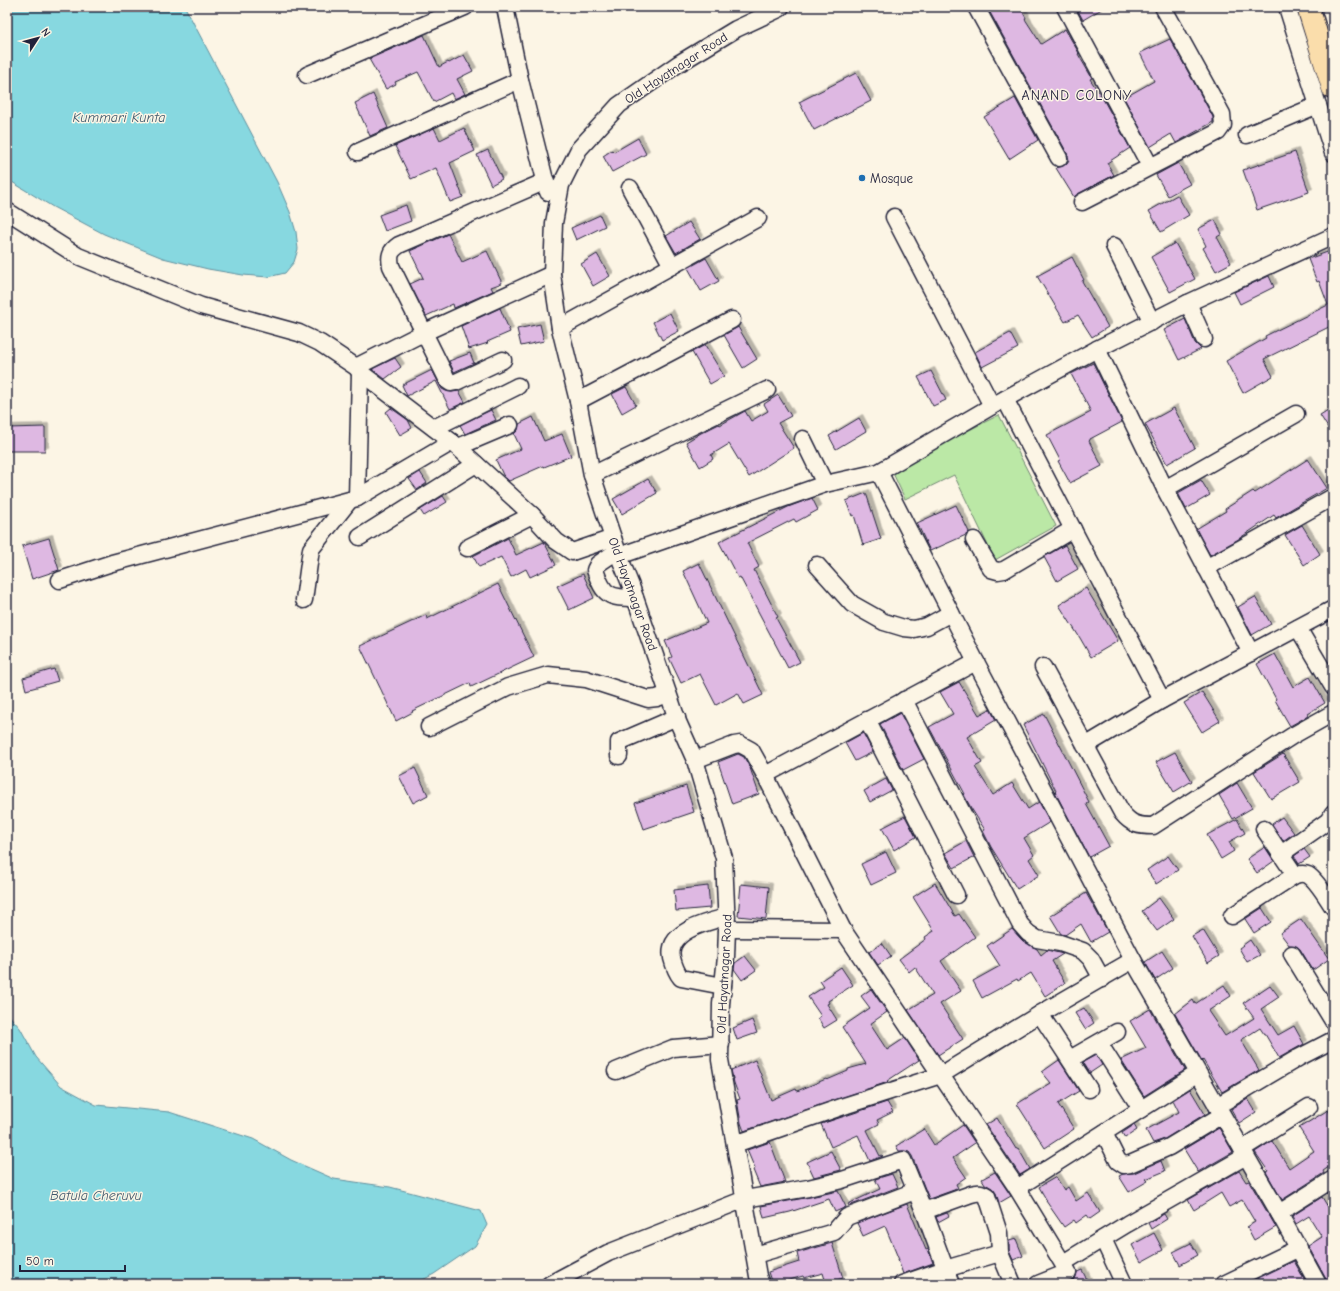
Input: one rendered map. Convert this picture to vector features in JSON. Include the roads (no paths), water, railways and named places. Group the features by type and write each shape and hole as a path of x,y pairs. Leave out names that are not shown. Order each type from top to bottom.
{"highway":[{"path":"1308,7 1333,88"}],"street":[{"path":"307,75 465,7"},
{"path":"505,7 520,80 546,181 554,223"},
{"path":"976,7 1059,158"},
{"path":"1064,7 1150,166"},
{"path":"1082,202 1218,132 1223,125 1222,114 1163,7"},
{"path":"1287,7 1333,153"},
{"name":"Old Hayatnagar Road","path":"760,1284 720,1060 721,1004 727,923 724,858 695,760 668,694 592,476 578,401 560,328 552,274 554,223 561,185 579,149 619,105 691,56 736,29 781,8"},
{"path":"358,152 520,80"},
{"path":"1247,135 1318,105"},
{"path":"503,360 452,383 448,381 445,378 391,266 390,258 393,249 399,245 546,181"},
{"path":"630,188 672,266"},
{"path":"7,211 78,256 201,306 299,333 320,343 358,369 455,444 532,515 556,541 572,552 616,548 825,484 879,472 998,402 1097,349 1188,303 1333,236"},
{"path":"894,217 998,402 1073,529 1162,700"},
{"path":"560,328 758,218"},
{"path":"1114,246 1152,322"},
{"path":"358,369 423,333 552,274"},
{"path":"1188,303 1204,339"},
{"path":"578,401 732,320"},
{"path":"1097,349 1165,489 1251,653"},
{"path":"304,600 311,549 349,501 358,369"},
{"path":"434,428 518,386"},
{"path":"592,476 767,390"},
{"path":"1165,489 1296,414"},
{"path":"60,580 112,563 349,501 455,444 510,426"},
{"path":"803,439 825,484"},
{"path":"360,537 476,464"},
{"path":"879,472 976,662 1133,960 1280,1213 1318,1284"},
{"path":"1206,568 1331,498"},
{"path":"467,548 532,515"},
{"path":"974,540 991,569 998,571 1004,570 1073,529"},
{"path":"616,548 598,564 595,570 599,581 603,589 610,596 618,598 635,598"},
{"path":"817,565 852,604 884,622 904,628 914,629 927,626 951,613"},
{"path":"1085,746 1162,700 1333,609"},
{"path":"1298,628 1333,687"},
{"path":"765,775 976,662"},
{"path":"1043,666 1122,813 1128,820 1139,826 1153,826 1292,736 1333,713"},
{"path":"429,727 508,687 548,675 586,679 648,699 657,698 668,694"},
{"path":"904,700 1020,924 1036,939 1083,951 1091,959 1102,979"},
{"path":"619,756 620,742 677,717"},
{"path":"867,720 956,895"},
{"path":"695,760 734,745 740,744 751,750 844,930 1017,1188 1068,1272 1038,1284"},
{"path":"1281,854 1328,821 1333,813"},
{"path":"1264,829 1295,875"},
{"path":"1232,916 1295,875 1303,874 1308,875 1313,880 1333,907"},
{"path":"723,986 681,978 676,972 670,951 673,943 682,934 692,928 708,922 844,930"},
{"path":"1292,954 1333,1021"},
{"path":"735,1144 847,1105 941,1075 1040,1014 1133,960"},
{"path":"1040,1014 1089,1089"},
{"path":"1070,1059 1099,1044 1117,1032"},
{"path":"1104,1133 1118,1161 1124,1165 1130,1164 1169,1147 1220,1110 1298,1058 1333,1040"},
{"path":"616,1071 674,1048 721,1044"},
{"path":"1099,1044 1141,1109"},
{"path":"1017,1188 1198,1073"},
{"path":"1063,1263 1244,1153 1309,1107"},
{"path":"550,1284 608,1253 745,1199 808,1188 842,1180 903,1160 951,1284"},
{"path":"1280,1213 1333,1179"},
{"path":"755,1255 834,1232 847,1217 915,1192"},
{"path":"924,1211 978,1192 987,1196 999,1234 1000,1253 1013,1284"},
{"path":"1103,1239 1124,1284"},
{"path":"1224,1284 1298,1248"},
{"path":"902,1284 945,1269 1000,1253"}],"water":[{"name":"Kummari Kunta","path":"7,7 185,7 277,182 290,212 296,232 298,249 294,262 285,273 268,277 243,275 208,269 163,258 104,234 53,207 7,179"},
{"name":"Batula Cheruvu","path":"7,1013 20,1028 36,1057 61,1086 96,1105 169,1112 253,1139 291,1160 334,1179 390,1187 481,1211 487,1225 475,1246 434,1274 415,1284 7,1284"}],"place":[{"name":"Mosque","path":"862,178"}],"district":[{"name":"ANAND COLONY","path":"1077,95"}]}
